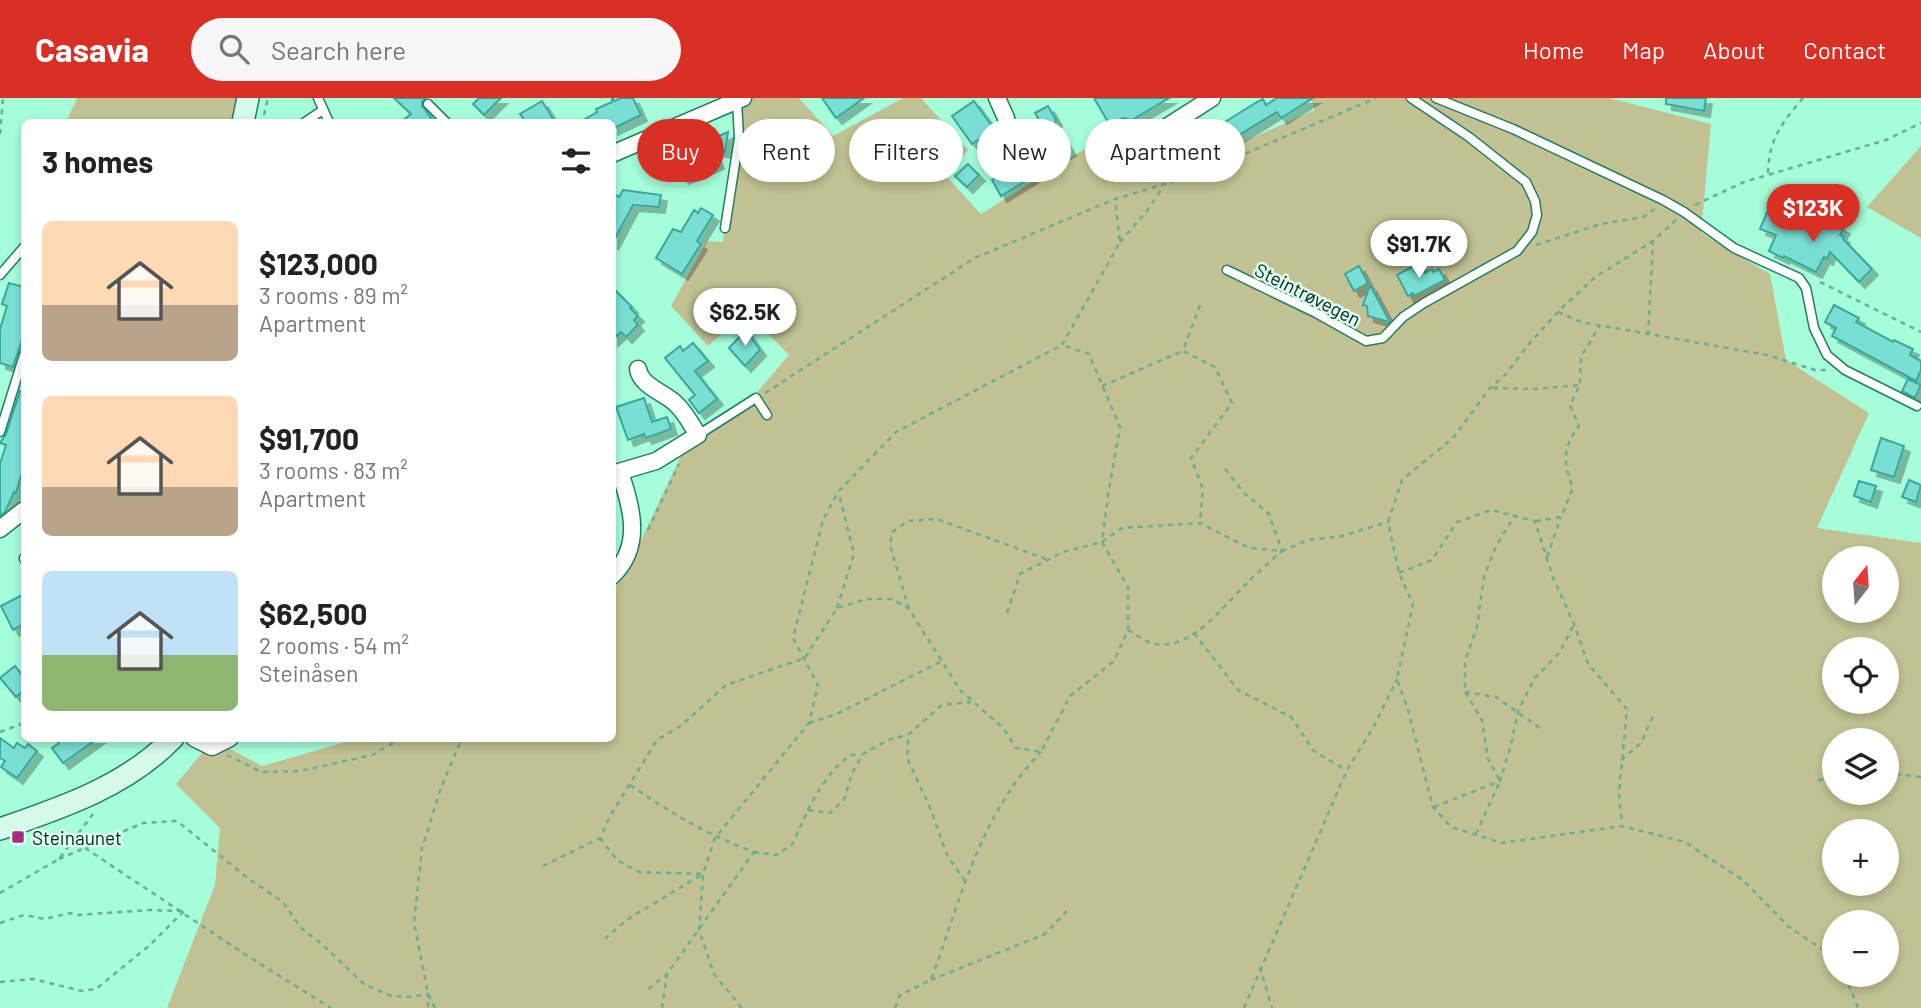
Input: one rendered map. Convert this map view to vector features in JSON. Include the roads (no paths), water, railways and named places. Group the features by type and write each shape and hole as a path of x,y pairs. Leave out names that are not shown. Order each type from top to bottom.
{"main road":[{"path":"244,119 248,98"},
{"path":"0,829 90,795 150,758 168,742"}],"street":[{"path":"997,98 1006,119"},
{"path":"1179,119 1212,98"},
{"path":"616,152 740,99"},
{"path":"616,572 624,565 634,528 630,500 616,473 656,461 693,439 676,404 644,382 638,369"},
{"path":"0,529 21,512"},
{"path":"202,742 212,747 222,742"}],"lane":[{"path":"318,98 328,119"},
{"name":"Steintrøvegen","path":"1227,270 1316,313 1366,341 1383,338 1403,317 1424,303 1517,251 1532,232 1537,215 1535,201 1526,182 1469,137 1411,98"},
{"path":"1436,98 1524,134 1663,200 1734,248 1799,278 1806,288 1814,328 1827,355 1845,370 1917,406"},
{"path":"725,228 739,138 740,99"},
{"path":"428,104 443,119"},
{"path":"310,119 323,110"},
{"path":"0,275 21,250"},
{"path":"0,432 21,365"},
{"path":"693,439 756,398 767,415"}],"place":[{"name":"Steinaunet","path":"18,837"}]}
